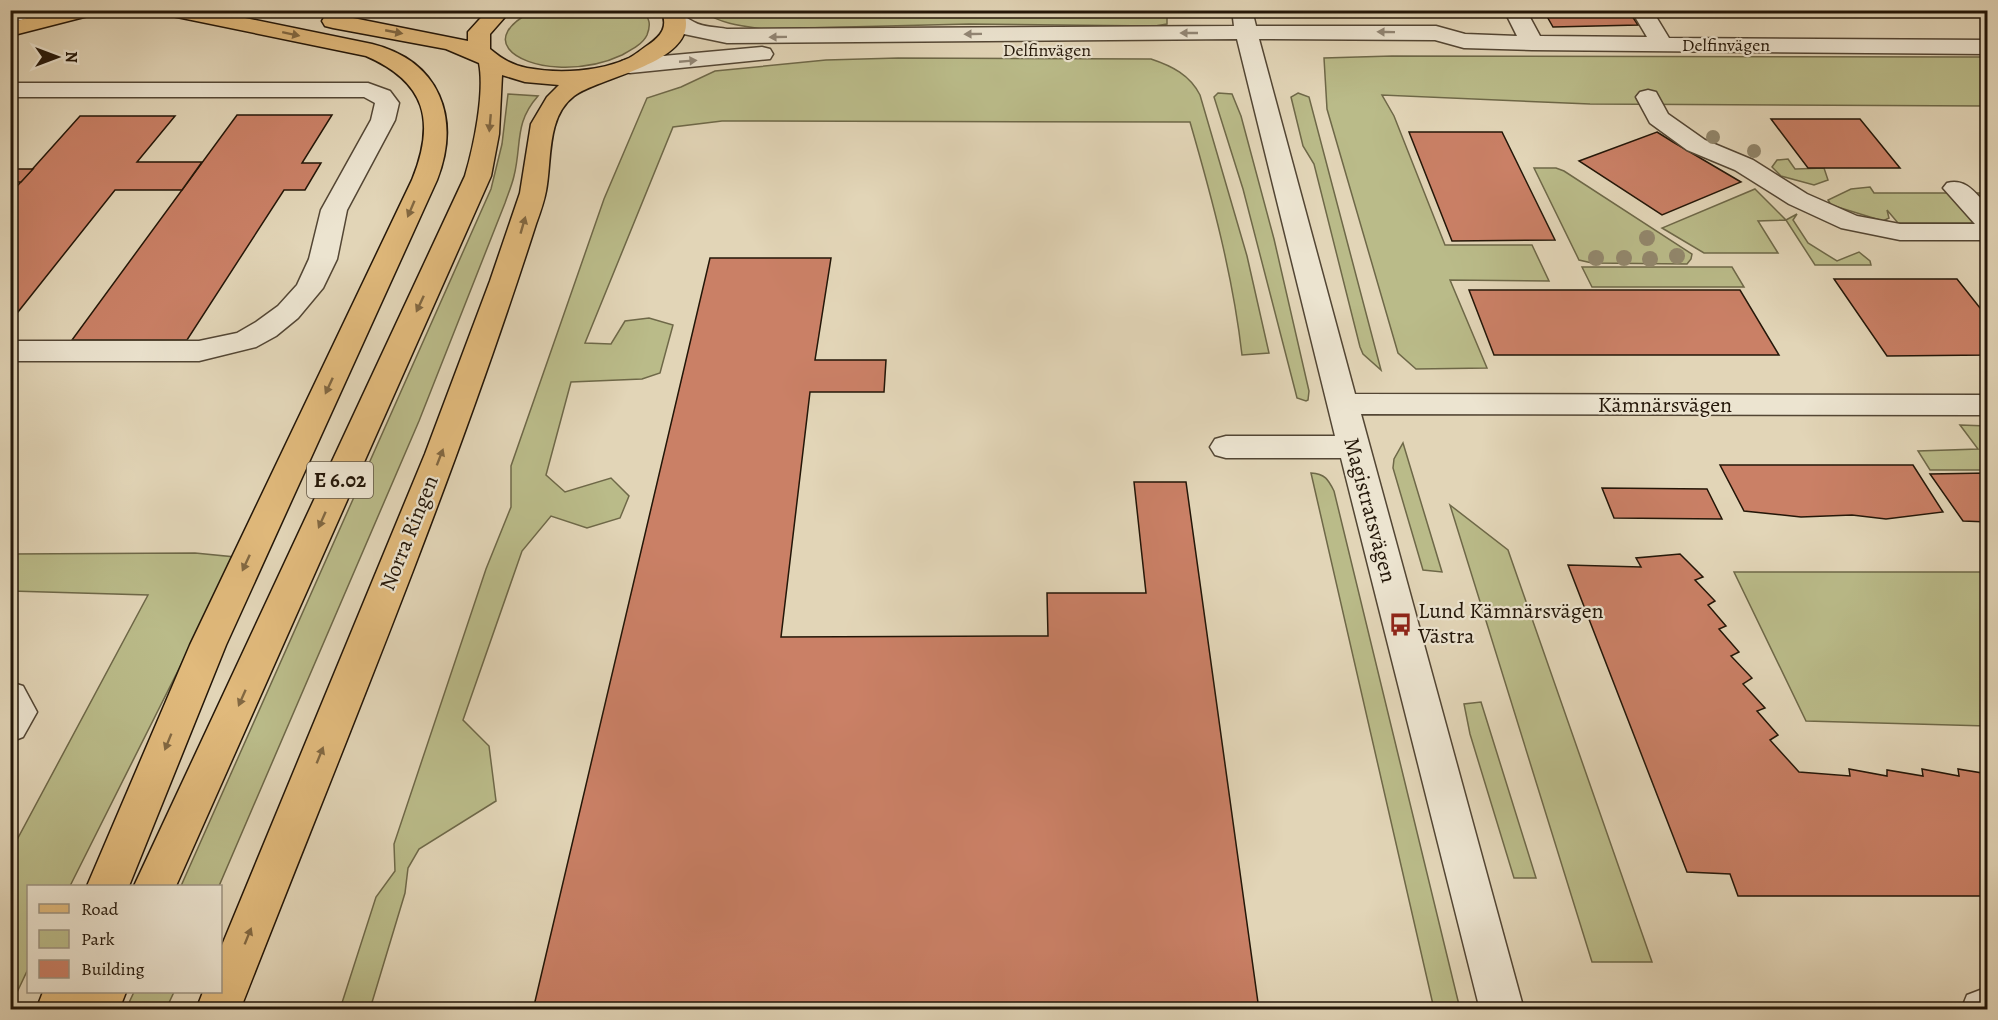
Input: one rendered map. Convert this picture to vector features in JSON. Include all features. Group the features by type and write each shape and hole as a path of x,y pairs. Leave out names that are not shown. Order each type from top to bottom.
{"main road":[{"path":"10,30 84,10"},
{"path":"108,885 208,645 405,223 433,155 436,120 434,102 425,87 410,70 392,58 372,51 172,10"},
{"name":"Norra Ringen","path":"275,10 463,47 517,75 549,80 616,71"},
{"path":"487,61 478,47 478,37 483,26 501,10"},
{"name":"Norra Ringen","path":"218,1010 441,454 504,281 533,193 543,124 555,102 567,90 616,71 659,50 670,40 674,32 674,14"},
{"name":"E 6.02","path":"155,885 478,176 487,149 490,128 487,61"},
{"path":"58,1010 65,993"},
{"path":"96,1010 104,993"}],"street":[{"path":"10,17 33,10"},
{"name":"Magistratsvägen","path":"1242,10 1342,404 1502,1010"},
{"path":"1515,10 1532,43"},
{"path":"1641,10 1663,45"},
{"name":"Delfinvägen","path":"674,14 687,27 727,36 1249,41 1441,48 1464,41 1988,47"},
{"name":"Delfinvägen","path":"616,71 809,50 1249,41"},
{"path":"10,90 368,90 382,96 387,103 382,120 334,210 323,259 309,288 288,312 266,329 246,340 199,351 10,351"},
{"path":"1648,97 1658,118 1696,145 1744,165 1798,199 1850,222 1900,232 1988,232"},
{"path":"1956,188 1988,222"},
{"name":"Kämnärsvägen","path":"1342,404 1988,405"},
{"path":"1226,447 1354,447"},
{"path":"10,697 18,712 10,726"},
{"path":"1983,1010 1988,1010"}],"green space":[{"path":"1163,10 1167,13 1167,24 1155,26 969,24 763,29 724,22 702,11"},
{"path":"533,11 642,11 647,16 649,28 640,44 607,61 575,67 542,65 517,56 509,49 505,40 508,31 517,21"},
{"path":"1392,56 1987,57 1987,106 1590,104 1382,95 1394,116 1445,245 1532,245 1549,281 1450,280 1487,368 1416,369 1398,353 1327,109 1324,58"},
{"path":"1151,59 1173,68 1186,77 1200,95 1247,256 1269,353 1242,355 1221,237 1190,122 722,121 673,127 585,343 611,344 625,321 649,318 673,325 660,373 642,379 571,382 546,475 565,492 611,478 629,496 620,518 587,528 551,516 522,551 463,720 489,746 496,801 419,849 408,868 405,893 370,1009 340,1009 376,897 395,871 394,844 486,569 511,507 511,466 604,199 647,98 681,87 715,71 826,60"},
{"path":"1218,93 1232,94 1241,116 1274,239 1309,391 1306,401 1297,398 1243,189 1214,97"},
{"path":"1298,93 1309,97 1381,370 1363,354 1360,347 1314,164 1303,146 1291,97"},
{"path":"508,94 538,96 525,115 514,176 505,203 419,421 219,885 181,885 491,189 502,144"},
{"path":"1788,159 1795,169 1824,168 1828,180 1814,185 1781,176 1772,167 1777,160"},
{"path":"1534,168 1556,168 1564,171 1692,254 1691,259 1687,264 1592,263 1579,260"},
{"path":"1870,187 1874,193 1987,193 1987,223 1898,223 1887,210 1889,218 1883,221 1831,205 1828,200 1851,189"},
{"path":"1755,189 1786,220 1758,221 1778,253 1704,253 1662,228"},
{"path":"1797,214 1793,220 1808,243 1837,261 1859,252 1870,261 1871,265 1815,265 1786,220"},
{"path":"1582,267 1732,267 1744,287 1592,287"},
{"path":"1960,425 1987,426 1987,470 1930,470 1918,451 1978,449"},
{"path":"1403,443 1442,572 1423,570 1393,468 1394,459"},
{"path":"1311,473 1326,478 1334,491 1460,1009 1434,1009"},
{"path":"1450,505 1508,550 1652,962 1592,962"},
{"path":"195,553 235,557 71,885 27,885 27,971 11,1005 11,851 148,595 11,591 10,554"},
{"path":"1734,572 1987,572 1987,726 1806,721"},
{"path":"1481,702 1536,878 1514,878 1470,734 1464,704"},
{"path":"134,993 174,993 166,1009 126,1009"}],"building":[{"path":"1528,10 1628,10 1638,25 1553,27 1545,13 1530,13"},
{"path":"237,115 332,115 302,163 321,163 305,190 284,190 187,340 72,340"},
{"path":"80,116 175,116 137,162 202,162 182,190 115,190 10,322 10,194"},
{"path":"1771,119 1860,119 1900,168 1808,168"},
{"path":"1409,132 1502,132 1555,240 1452,241"},
{"path":"1657,132 1741,182 1662,215 1579,161"},
{"path":"10,169 33,169 21,182 10,182"},
{"path":"710,258 831,258 815,360 886,360 884,392 810,392 781,637 1048,636 1047,593 1146,593 1134,482 1186,482 1259,1010 533,1010"},
{"path":"1834,279 1957,279 1988,318 1988,355 1887,356"},
{"path":"1469,290 1740,290 1779,355 1494,355"},
{"path":"1720,465 1913,465 1943,512 1886,519 1852,515 1801,517 1744,511"},
{"path":"1988,473 1988,522 1963,521 1930,474"},
{"path":"1602,488 1707,489 1722,519 1614,518"},
{"path":"1680,554 1703,577 1695,580 1715,601 1708,605 1726,626 1719,629 1739,652 1731,656 1752,678 1743,684 1765,708 1757,711 1778,735 1770,740 1799,772 1850,776 1849,769 1887,776 1887,770 1923,776 1922,769 1959,776 1958,769 1988,774 1988,896 1738,896 1730,874 1687,872 1568,565 1641,567 1636,558"}],"place":[{"name":"Lund Kämnärsvägen Västra","path":"1400,624"}]}
